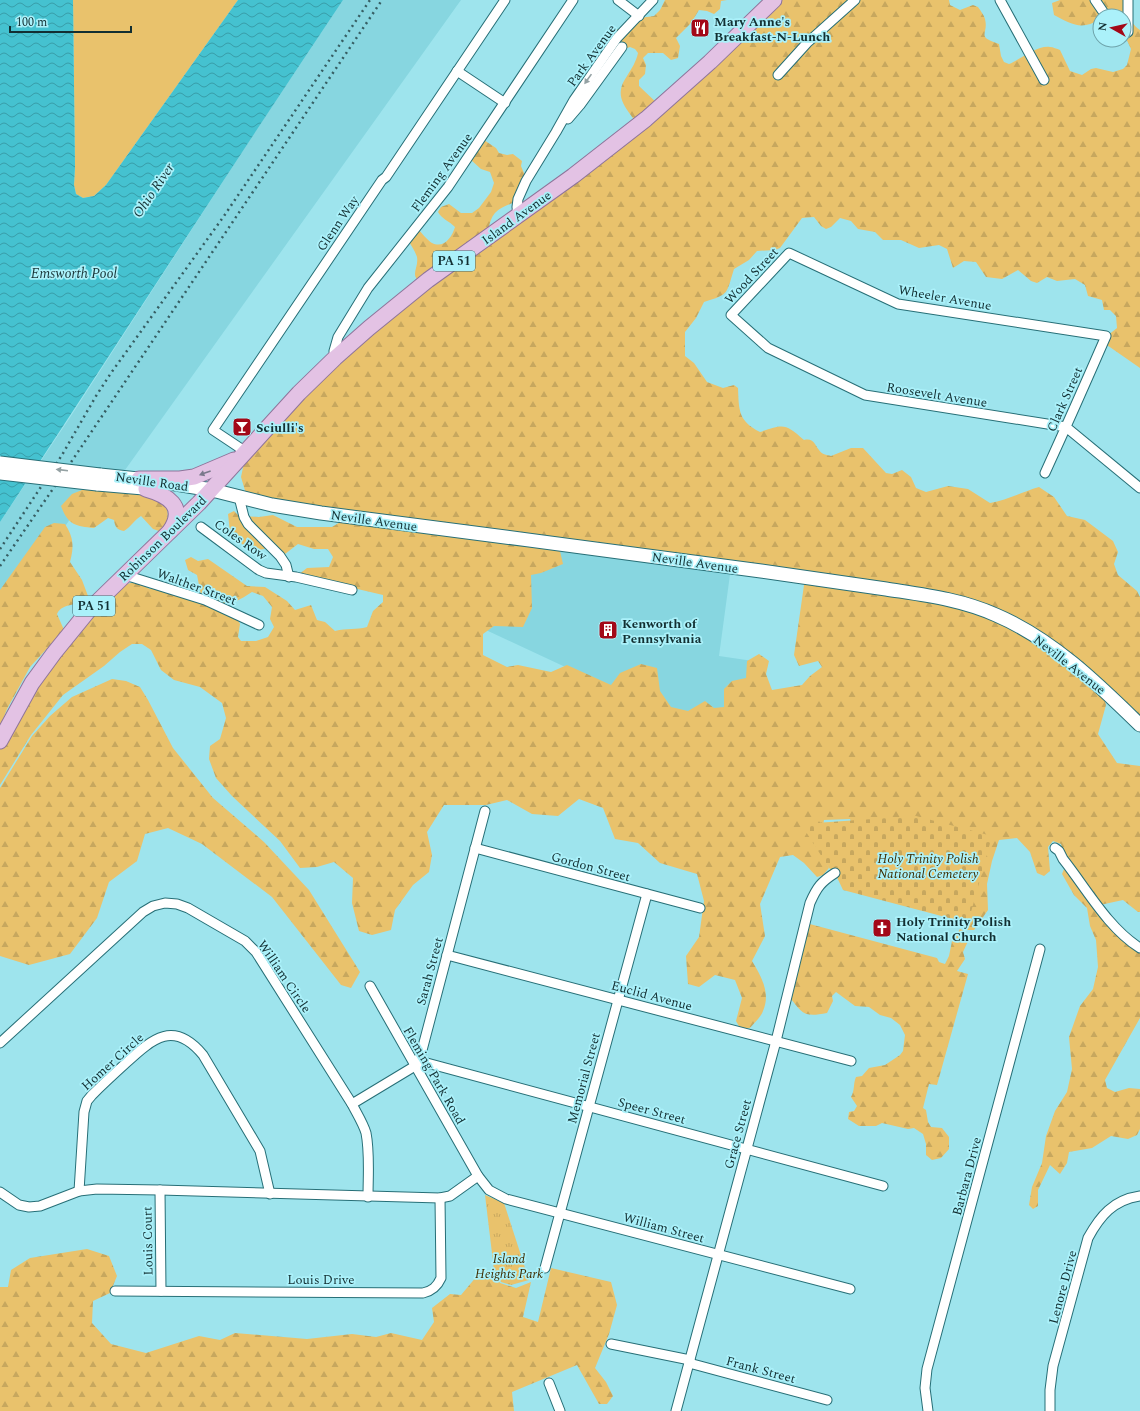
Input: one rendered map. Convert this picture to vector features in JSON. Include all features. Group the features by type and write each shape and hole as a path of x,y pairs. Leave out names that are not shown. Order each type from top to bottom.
{"main road":[{"name":"Island Avenue","path":"212,490 299,393 369,328 428,280 573,176 646,119 710,62 774,0"},
{"path":"142,484 194,477 243,455"},
{"path":"142,484 165,496 175,507 176,513 174,526 167,536"},
{"name":"Robinson Boulevard","path":"0,741 32,683 54,653 90,610 167,536 212,490"}],"street":[{"name":"Glenn Way","path":"243,455 213,430 377,186 386,177 505,0"},
{"name":"Fleming Avenue","path":"335,358 334,351 338,337 368,288 448,187 574,0"},
{"path":"618,0 639,16"},
{"name":"Park Avenue","path":"518,215 518,199 526,181 574,100 617,38 653,0"},
{"path":"778,75 807,44 855,0"},
{"path":"1000,0 1044,80"},
{"name":"Park Avenue","path":"556,132 580,105 622,46"},
{"path":"457,71 505,103"},
{"name":"Wood Street","path":"732,315 789,253"},
{"name":"Wheeler Avenue","path":"789,253 898,304 1106,336"},
{"name":"Roosevelt Avenue","path":"732,315 768,348 865,395 1066,427"},
{"name":"Clark Street","path":"1045,472 1106,336"},
{"path":"1066,427 1140,488"},
{"name":"Neville Road","path":"0,463 99,480"},
{"name":"Neville Road","path":"0,473 142,484 192,492 212,490"},
{"name":"Neville Avenue","path":"212,490 272,505 314,512 809,578 955,600 1014,623 1038,638 1062,655 1100,687 1140,725"},
{"name":"Coles Row","path":"239,497 244,517 248,524 280,556 286,565 289,577"},
{"name":"Coles Row","path":"201,527 259,570 266,573 296,577 352,590"},
{"name":"Walther Street","path":"125,575 204,600 259,624"},
{"name":"Sarah Street","path":"415,1066 421,1054 485,811"},
{"name":"Gordon Street","path":"475,848 700,908"},
{"path":"1055,848 1059,851 1063,859 1108,919 1133,944 1140,948"},
{"name":"Grace Street","path":"676,1411 776,1041 810,903 822,881 835,873"},
{"name":"Memorial Street","path":"545,1268 647,894"},
{"name":"William Circle","path":"0,1043 143,912 153,906 165,903 177,904 188,908 251,946 352,1104 362,1122 368,1143 368,1197"},
{"name":"Barbara Drive","path":"928,1411 925,1388 927,1369 1040,949"},
{"name":"Euclid Avenue","path":"447,955 851,1061"},
{"name":"Fleming Park Road","path":"370,986 478,1176"},
{"name":"Homer Circle","path":"79,1191 82,1122 87,1101 148,1043 160,1037 174,1036 181,1037 196,1046 247,1127 262,1155 270,1194"},
{"name":"Speer Street","path":"415,1066 427,1063 882,1186"},
{"path":"352,1104 415,1066"},
{"path":"0,1192 19,1205 29,1207 40,1206 79,1191 97,1189 440,1198 450,1196 478,1176"},
{"name":"William Street","path":"478,1176 489,1190 497,1195 850,1290"},
{"name":"Louis Court","path":"160,1190 161,1291"},
{"name":"Lenore Drive","path":"1050,1411 1050,1390 1054,1366 1088,1238 1096,1224 1110,1208 1130,1198 1140,1196"},
{"name":"Louis Drive","path":"115,1291 429,1291 434,1288 441,1278 440,1198"},
{"name":"Frank Street","path":"611,1344 689,1362 827,1400"},
{"path":"549,1383 560,1411"}],"shaded area":[{"path":"343,0 461,0 120,477 100,475 0,622 0,522"},
{"path":"356,517 731,567 719,656 753,661 741,749 349,566"}],"green space":[{"path":"73,0 238,0 106,185 94,196 83,198 76,194 74,185"},
{"path":"665,0 727,0 721,1 720,9 714,14 699,10 691,23 676,38 680,46 678,58 671,60 663,53 648,53 643,58 646,65 645,74 639,80 639,86 659,105 637,124 622,101 621,89 634,65 638,53 635,49 630,47 622,50 616,46 613,42 613,36 615,30 628,26 640,18 654,16 660,10"},
{"path":"778,0 949,0 950,5 960,10 973,5 978,7 984,17 986,24 984,34 985,37 999,44 1001,56 1004,62 1009,64 1035,50 1051,47 1060,50 1070,71 1082,75 1091,69 1096,68 1113,72 1123,69 1127,65 1131,48 1132,48 1132,22 1140,30 1140,368 1104,343 1107,336 1117,328 1116,316 1110,310 1104,310 1102,300 1088,296 1085,285 1075,279 1057,281 1047,277 1037,283 1031,281 1018,270 1002,279 986,277 976,262 964,261 953,268 947,249 939,245 919,248 901,240 883,240 875,232 858,229 851,221 840,218 831,227 826,229 821,226 814,217 802,218 780,248 775,250 757,251 749,260 734,269 726,292 719,297 704,302 696,318 685,332 685,356 694,363 707,382 723,388 734,385 738,388 741,414 747,424 760,432 774,427 788,428 804,440 812,441 821,452 831,456 851,448 863,448 886,473 892,474 902,470 911,477 916,488 926,492 948,486 968,489 990,503 1039,487 1054,497 1067,516 1085,520 1113,541 1118,552 1114,564 1118,575 1137,591 1140,597 1140,723 1063,654 956,598 271,502 246,494 241,477 245,458 375,327 569,184"},
{"path":"1060,0 1125,0 1125,8 1092,8 1092,24 1088,25 1077,25 1054,15 1052,3"},
{"path":"481,138 496,148 499,153 507,155 513,154 522,161 521,166 526,178 515,202 502,208 492,217 487,235 421,283 417,280 415,274 417,257 408,240 418,229 432,243 444,243 450,238 455,227 438,212 441,207 449,204 461,213 472,213 479,208 491,192 494,183 490,172 481,169 471,160"},
{"path":"99,489 142,495 158,500 163,503 167,510 167,523 159,531 153,529 141,516 124,531 117,528 114,520 108,518 94,528 77,525 66,517 61,506 72,494 82,490"},
{"path":"234,511 239,516 259,517 273,515 297,527 332,527 347,518 559,547 563,564 541,573 531,575 532,608 523,627 494,626 483,634 483,655 507,667 518,665 551,672 567,665 611,685 620,673 641,664 657,668 660,691 671,707 688,711 705,701 714,708 724,707 724,689 732,681 746,678 747,661 759,654 769,661 766,674 772,690 802,685 810,676 822,667 818,661 799,666 794,655 805,578 955,602 1013,625 1102,691 1106,705 1098,734 1117,763 1140,766 1140,912 1123,900 1100,905 1065,858 1061,844 1053,841 1048,847 1050,871 1044,876 1037,873 1030,852 1017,838 999,840 992,861 987,884 988,910 974,930 967,930 963,916 855,831 850,819 824,820 822,831 815,841 829,868 823,875 817,877 804,863 793,855 780,857 760,904 765,936 752,961 764,985 766,998 761,1015 750,1028 740,1028 736,1021 742,998 735,980 715,975 699,987 688,984 686,956 699,937 704,901 697,874 660,863 638,843 615,839 603,808 579,799 558,816 532,814 507,800 486,805 444,805 427,832 432,855 429,872 413,885 395,910 391,930 372,935 359,931 352,903 353,878 334,862 317,867 300,868 280,841 232,796 216,778 209,759 210,746 220,739 226,718 222,703 200,687 174,680 161,670 151,650 142,644 132,644 63,695 31,735 0,785 0,743 12,719 116,586 136,582 150,589 161,588 235,614 240,624 238,637 241,641 256,641 268,637 274,627 270,619 272,607 263,596 252,592 232,603 222,603 201,595 197,575 188,570 185,560 191,557 198,561 208,559 247,586 265,587 287,601 295,610 311,605 317,620 325,622 335,631 367,627 373,611 383,602 383,595 298,575 307,568 329,567 333,557 328,549 314,549 298,544 285,554 268,548 250,552 230,532 228,514"},
{"path":"54,523 65,524 68,529 72,538 70,562 82,580 88,596 81,602 63,607 57,614 64,630 30,667 7,709 0,727 0,590 45,527"},
{"path":"112,679 126,681 140,687 173,748 213,798 264,842 309,890 360,972 351,988 341,985 272,897 202,844 168,828 145,834 137,861 109,882 97,918 70,954 29,965 0,956 0,788 32,736 50,716 72,697"},
{"name":"Holy Trinity Polish National Cemetery","path":"916,816 992,836 968,923 843,890 834,871 829,868 801,824"},
{"path":"1066,864 1127,943 1140,953 1140,1018 1105,1080 1107,1088 1115,1092 1129,1088 1140,1089 1140,1129 1137,1135 1128,1139 1111,1136 1092,1148 1069,1152 1067,1163 1060,1174 1050,1165 1038,1190 1038,1206 1033,1209 1029,1205 1032,1187 1042,1163 1046,1136 1055,1111 1067,1092 1072,1069 1069,1037 1080,1006 1093,989 1098,967 1096,940 1090,926 1087,908 1074,895 1062,874"},
{"path":"806,923 937,958 939,962 945,964 949,956 952,941 960,929 965,931 969,939 963,952 965,959 957,971 968,974 937,1085 929,1084 923,1108 926,1110 928,1122 931,1127 942,1128 949,1137 949,1149 941,1158 932,1160 926,1155 926,1144 923,1134 914,1128 908,1129 882,1123 876,1126 859,1126 848,1119 849,1112 854,1111 857,1106 851,1097 856,1077 862,1076 869,1068 885,1065 900,1055 903,1051 905,1035 900,1025 891,1018 880,1015 869,1007 855,1006 836,992 832,996 833,1001 827,1013 813,1015 804,1013 800,1010 788,995"},
{"name":"Island Heights Park","path":"485,1195 504,1203 529,1280 511,1285 501,1282 494,1270"},
{"path":"87,1249 109,1256 117,1276 110,1293 93,1301 92,1323 111,1344 146,1353 199,1336 220,1340 235,1333 307,1339 352,1334 376,1337 391,1333 422,1340 434,1322 432,1308 450,1294 461,1295 482,1270 495,1274 500,1283 516,1288 531,1282 523,1317 538,1322 551,1268 611,1282 617,1305 609,1334 595,1368 606,1382 613,1396 607,1404 599,1404 577,1365 512,1392 514,1411 0,1411 0,1287 8,1287 11,1270 30,1258"}],"water":[{"name":"Emsworth Pool","path":"0,0 73,0 74,185 76,194 83,198 94,196 106,185 238,0 343,0 0,522"}],"railway":[{"path":"0,549 62,455 111,373 224,216 370,0"},
{"path":"0,566 382,0"}],"place":[{"name":"Mary Anne's Breakfast-N-Lunch","path":"700,28"},
{"name":"Sciulli's","path":"242,427"},
{"name":"Kenworth of Pennsylvania","path":"608,630"},
{"name":"Holy Trinity Polish National Church","path":"882,928"}],"water label":[{"name":"Ohio River","path":"153,190"}]}
